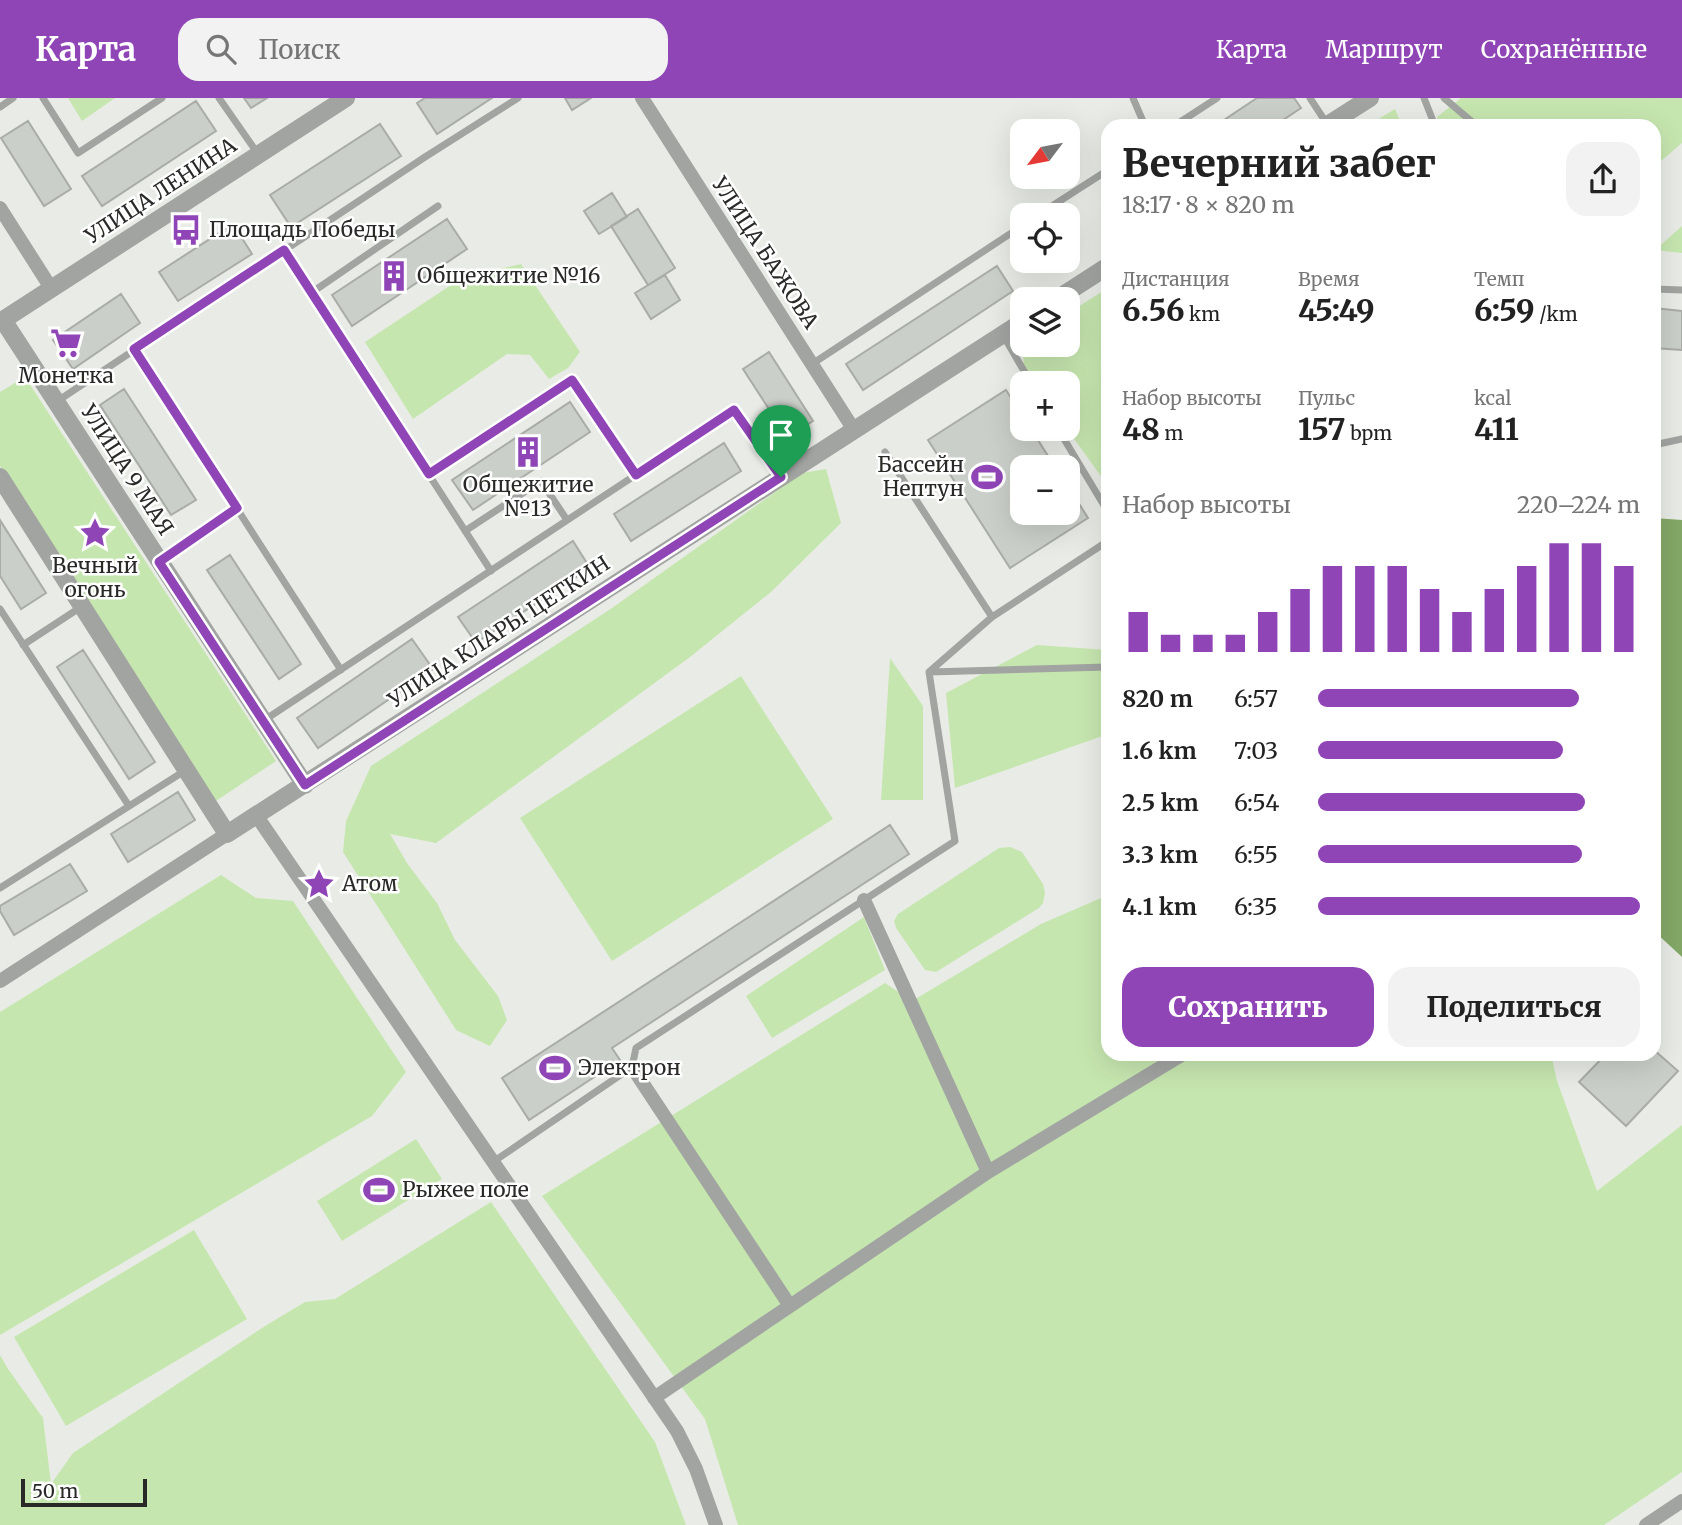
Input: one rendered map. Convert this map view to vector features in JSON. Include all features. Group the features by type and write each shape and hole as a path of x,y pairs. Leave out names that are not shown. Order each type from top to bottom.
{"street":[{"name":"УЛИЦА ЛЕНИНА","path":"1,321 346,98"},
{"name":"УЛИЦА БАЖОВА","path":"642,98 854,430"},
{"path":"1336,119 1370,98"},
{"path":"0,208 51,288"},
{"path":"1076,287 1101,271"},
{"name":"УЛИЦА 9 МАЯ","path":"1,321 305,785"},
{"name":"УЛИЦА КЛАРЫ ЦЕТКИН","path":"0,981 1010,329"},
{"path":"0,477 227,834"},
{"path":"256,815 677,1431 696,1469 716,1525"},
{"path":"864,900 988,1172"},
{"path":"654,1398 988,1172 1171,1061"},
{"path":"632,1067 790,1306"},
{"path":"1646,1525 1682,1501"}],"lane":[{"path":"0,107 13,98"},
{"path":"43,98 78,153 162,98"},
{"path":"219,98 258,155"},
{"path":"56,402 518,98"},
{"path":"1133,98 1142,119"},
{"path":"1185,119 1217,98"},
{"path":"1310,98 1322,119"},
{"path":"1424,98 1432,119"},
{"path":"1444,98 1469,119"},
{"path":"1057,203 1101,174"},
{"path":"311,293 438,206"},
{"path":"811,364 1010,234"},
{"path":"284,250 491,570"},
{"path":"1661,288 1682,290"},
{"path":"1002,334 1024,371"},
{"path":"134,349 341,670"},
{"path":"429,474 572,380 636,475"},
{"path":"262,722 734,410 781,477"},
{"path":"1661,444 1682,439"},
{"path":"1065,441 1101,500"},
{"path":"885,452 992,617"},
{"path":"465,531 541,481 567,520"},
{"path":"159,562 237,508"},
{"path":"929,672 992,617 1101,546"},
{"path":"23,645 82,606"},
{"path":"0,609 129,806"},
{"path":"929,672 1101,667"},
{"path":"493,1162 632,1067 636,1048 955,841 929,672"},
{"path":"0,888 186,770"}],"shaded area":[{"path":"68,98 115,98 82,121"},
{"path":"1461,98 1682,98 1682,143 1661,161 1661,119 1437,117"},
{"path":"1395,109 1399,119 1379,119"},
{"path":"1682,226 1682,253 1661,251 1661,245"},
{"path":"521,264 580,352 568,368 549,379 530,355 507,354 413,419 365,342 463,277"},
{"path":"1101,292 1101,476 1076,441 1080,441 1080,371 1026,371 1023,357 1080,357 1080,306"},
{"path":"25,377 276,761 216,801 0,466 0,392"},
{"path":"826,469 841,523 771,592 690,657 436,843 390,834 407,863 437,903 455,940 498,996 507,1020 490,1046 456,1030 343,852 346,821 371,766 612,608 802,473"},
{"path":"1661,518 1682,520 1682,957 1661,938"},
{"path":"1037,645 1101,650 1101,736 955,788 946,693"},
{"path":"890,658 923,706 923,800 881,800"},
{"path":"741,676 833,819 612,961 520,818"},
{"path":"1010,847 1022,852 1043,884 1043,903 936,972 925,970 896,928 894,921 898,914 999,848"},
{"path":"221,875 256,898 293,901 406,1072 372,1116 0,1335 0,1012"},
{"path":"1101,898 1101,1061 1553,1061 1557,1081 1597,1191 1682,1125 1682,1472 1604,1525 738,1525 705,1419 542,1196 885,983 912,1001 1041,924"},
{"path":"864,917 885,970 772,1038 746,996"},
{"name":"Рыжее поле","path":"416,1139 442,1179 342,1241 317,1201"},
{"path":"491,1202 655,1442 686,1525 0,1525 0,1355 43,1418 51,1484 73,1453 265,1326 305,1302 335,1299"},
{"path":"194,1230 247,1319 66,1426 14,1337"}],"building":[{"path":"244,98 267,98 251,108"},
{"path":"425,98 492,98 437,134 417,103"},
{"path":"565,98 591,98 572,110"},
{"path":"1257,98 1294,98 1301,108 1284,119 1226,119"},
{"path":"196,101 216,131 102,206 82,176"},
{"path":"28,121 71,189 44,206 1,138"},
{"path":"380,124 401,156 291,227 270,195"},
{"path":"612,193 627,217 599,234 584,211"},
{"path":"638,209 675,268 648,285 611,226"},
{"name":"Общежитие №16","path":"447,219 467,249 352,326 332,295"},
{"path":"233,224 252,254 178,301 159,272"},
{"path":"997,266 1010,287 1010,293 863,390 846,364"},
{"path":"665,275 680,300 651,319 635,293"},
{"path":"121,294 140,323 73,369 53,340"},
{"path":"1661,309 1682,311 1682,350 1661,348"},
{"path":"769,352 813,421 787,437 743,369"},
{"path":"124,389 196,500 171,515 100,405"},
{"name":"Бассейн Нептун","path":"1006,390 1010,396 1010,441 1039,441 1047,455 1010,455 1010,525 1077,525 1010,568 928,440"},
{"name":"Общежитие №13","path":"570,402 590,432 473,510 452,480"},
{"path":"724,443 741,471 631,541 614,514"},
{"name":"Бассейн Нептун","path":"1080,505 1088,518 1080,523"},
{"path":"0,520 46,593 21,609 0,576"},
{"path":"573,541 590,568 476,643 458,617"},
{"path":"230,555 301,664 279,679 207,570"},
{"path":"412,639 433,669 318,748 297,718"},
{"path":"83,650 155,762 129,779 57,667"},
{"path":"178,792 195,820 128,862 111,834"},
{"path":"890,825 909,854 612,1048 620,1060 529,1120 502,1078"},
{"path":"70,864 87,891 14,935 0,911 0,906"},
{"path":"1661,1056 1678,1071 1626,1126 1579,1082 1599,1061 1661,1061"}],"place":[{"name":"Площадь Победы","path":"186,230"},
{"name":"Общежитие №16","path":"394,276"},
{"name":"Монетка","path":"66,343"},
{"name":"Общежитие №13","path":"528,452"},
{"name":"Бассейн Нептун","path":"987,477"},
{"name":"Вечный огонь","path":"95,533"},
{"name":"Атом","path":"319,884"},
{"name":"Электрон","path":"555,1068"},
{"name":"Рыжее поле","path":"379,1190"}],"route":[{"path":"284,250 429,474 572,380 636,475 734,410 781,477 305,785 159,562 237,508 134,349 284,250"}]}
